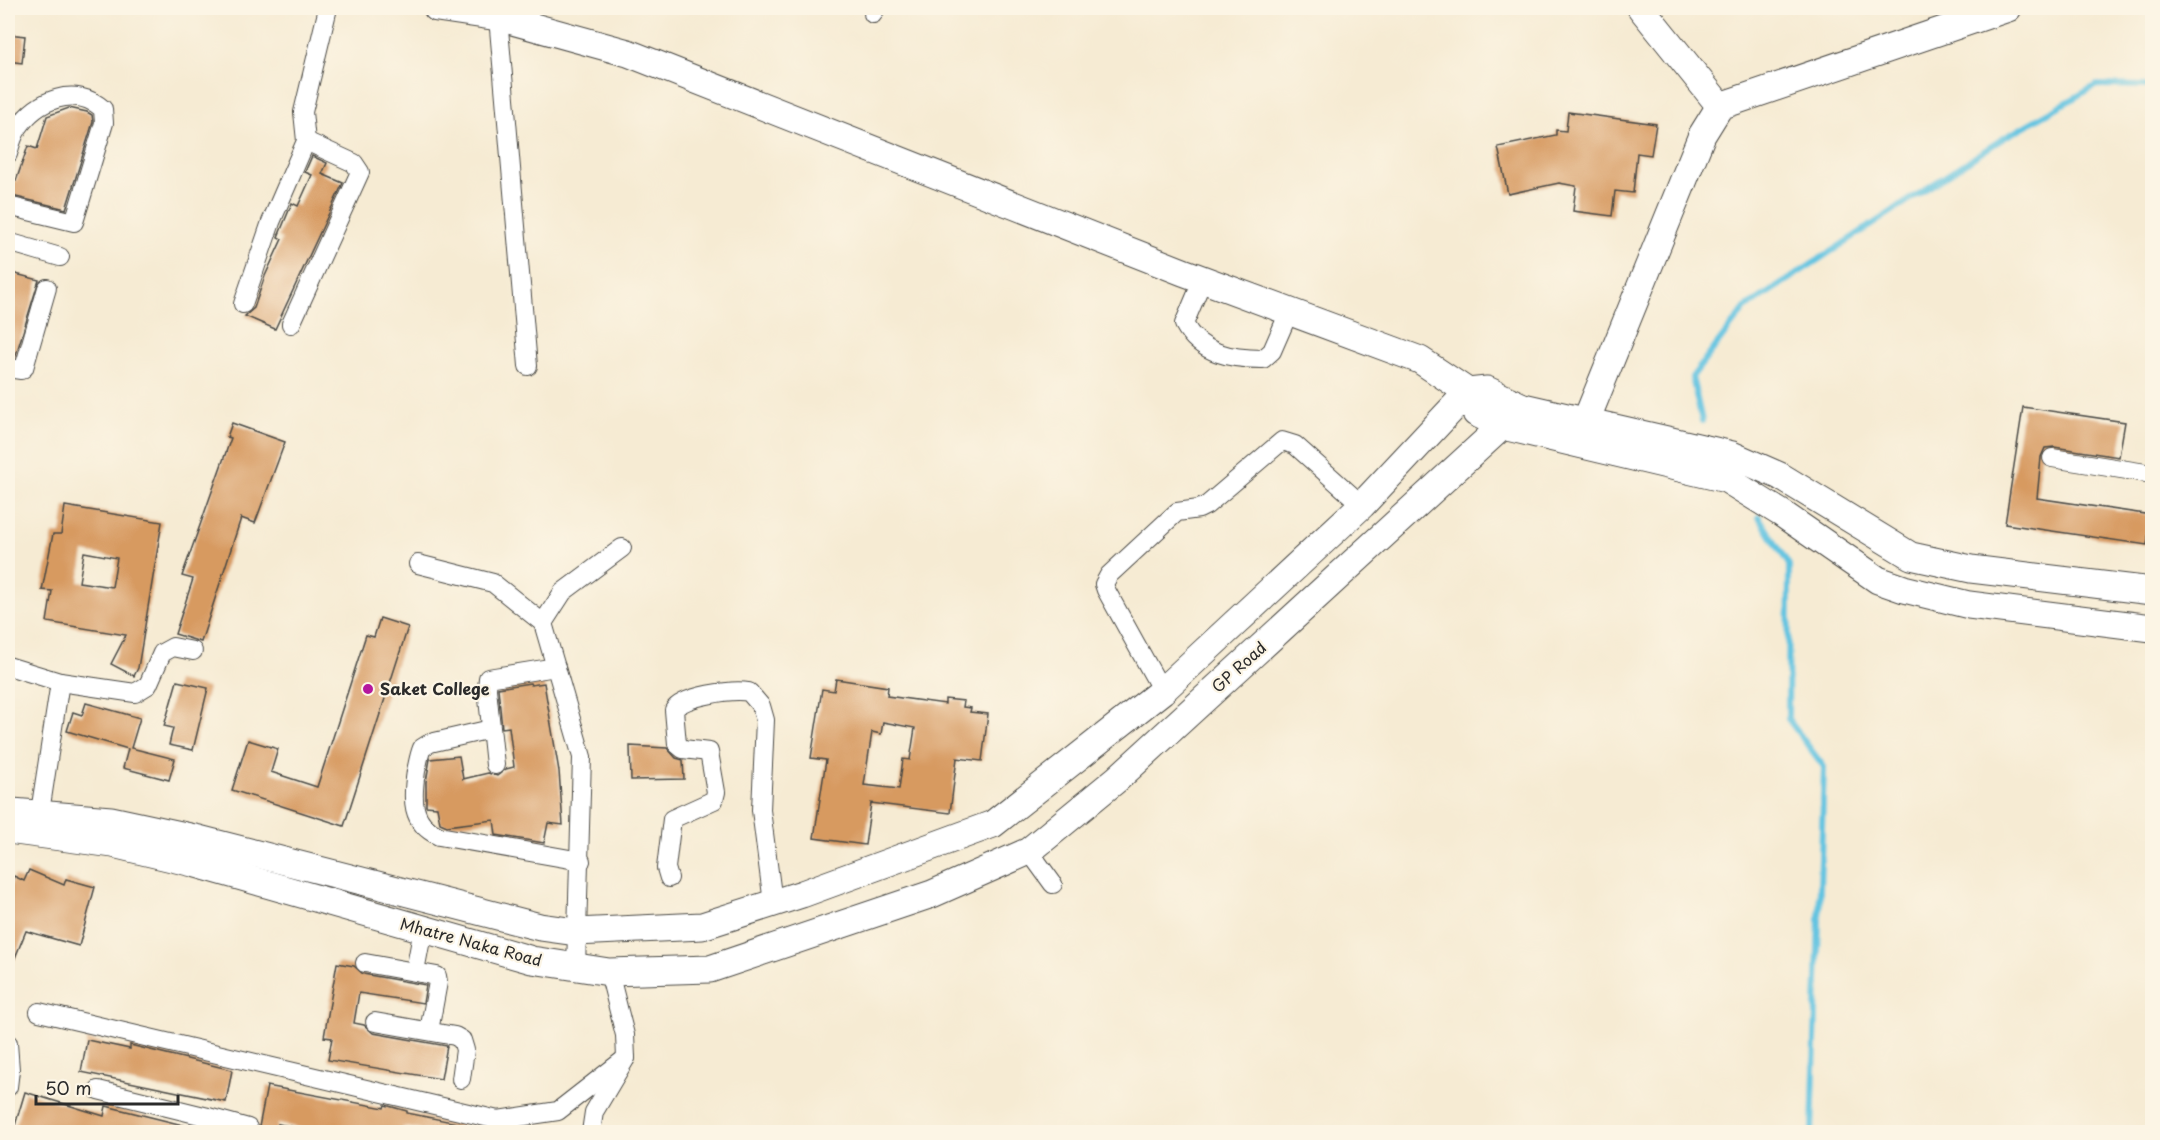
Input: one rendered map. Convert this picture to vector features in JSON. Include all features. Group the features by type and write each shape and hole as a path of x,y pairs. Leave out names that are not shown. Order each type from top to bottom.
{"street":[{"path":"243,304 271,222 306,141 303,112 328,8"},
{"path":"437,8 482,12 628,53 1203,279 1420,360 1468,392 1476,413 1503,426 1581,434 1732,455 1780,476 1911,556 1971,569 2152,591"},
{"path":"1641,8 1720,106"},
{"path":"1581,434 1702,135 1720,106 2008,8"},
{"path":"482,12 528,366"},
{"path":"8,154 16,129 33,111 49,100 64,96 76,97 96,103 103,109 105,123 74,222 8,206"},
{"path":"291,324 360,172 354,163 306,141"},
{"path":"8,242 60,257"},
{"path":"1203,279 1184,324 1195,341 1203,347 1240,359 1263,359 1272,351 1289,312"},
{"path":"8,368 21,370 24,368 47,288"},
{"path":"932,894 913,855 993,824 1162,690 1362,505 1468,392 1487,390 1581,434 1726,479 1878,580 1904,589 1969,605 2152,628"},
{"name":"GP Road","path":"932,894 1029,851 1117,779 1523,407"},
{"path":"1162,690 1106,590 1104,584 1109,574 1177,512 1207,505 1282,441 1295,445 1362,505"},
{"path":"2052,458 2152,474"},
{"path":"543,623 564,592 622,548"},
{"path":"1904,589 1911,556"},
{"path":"418,564 493,583 543,623 582,758 581,861 576,968"},
{"path":"8,666 60,682 135,693 148,685 162,653 173,647 193,651"},
{"path":"495,765 486,689 488,678 556,667"},
{"path":"38,823 60,682"},
{"path":"669,878 666,868 672,819 714,800 716,792 709,752 683,749 677,744 674,710 684,700 735,691 749,692 761,706 765,720 761,810 773,903"},
{"path":"491,729 430,743 422,748 412,795 419,821 428,832 439,836 581,861"},
{"name":"Mhatre Naka Road","path":"8,811 38,823 113,844 196,851 540,927 576,932 702,926 913,855"},
{"name":"Mhatre Naka Road","path":"8,830 38,823"},
{"name":"Mhatre Naka Road","path":"196,851 423,929 532,960 609,972 710,969 932,894"},
{"path":"1029,851 1053,884"},
{"path":"802,894 815,935"},
{"path":"415,971 423,929"},
{"path":"365,963 432,974 438,979 429,1031"},
{"path":"591,1132 594,1112 626,1058 625,1035 609,972"},
{"path":"39,1012 498,1120 558,1111 626,1058"},
{"path":"375,1022 455,1036 462,1041 465,1050 461,1079"},
{"path":"8,1043 10,1070 8,1087"},
{"path":"98,1090 206,1125 248,1128"}],"building":[{"path":"8,34 25,36 22,63 8,61"},
{"path":"69,108 87,112 92,115 93,122 66,209 8,195 8,178 16,181 28,146 37,149 47,116"},
{"path":"1568,112 1656,124 1651,155 1637,153 1633,193 1615,191 1612,216 1573,211 1576,186 1559,183 1508,194 1498,147 1556,135 1556,130 1566,131"},
{"path":"312,156 327,163 322,174 343,183 275,329 245,316 254,308 265,276 282,239 278,237 292,203 298,206 312,175 305,172"},
{"path":"8,272 39,280 15,358 8,357"},
{"path":"2023,407 2125,422 2119,457 2054,447 2045,448 2041,457 2037,498 2151,515 2147,545 2005,524"},
{"path":"232,423 285,442 255,523 241,518 201,642 175,634 193,579 182,576 231,438 227,437"},
{"path":"65,506 162,522 138,668 134,676 111,664 126,635 47,622 52,591 42,590 53,534 61,534","holes":["84,552 117,558 112,587 79,582"]},
{"name":"Saket College","path":"380,618 408,627 344,826 232,790 248,740 278,749 271,772 317,787 366,635 374,637"},
{"path":"836,679 888,687 887,696 945,704 945,699 964,701 963,707 971,708 970,712 988,714 982,761 957,758 950,813 871,803 865,845 814,838 826,760 811,758 822,689 834,691","holes":["883,722 915,728 910,760 903,759 899,789 864,785 872,732 881,734"]},
{"path":"177,681 208,688 193,750 169,745 173,728 164,726"},
{"path":"530,683 531,685 544,683 559,771 563,825 548,823 544,843 496,835 494,820 447,826 440,823 437,807 426,806 426,782 430,759 459,756 463,779 488,773 497,776 506,769 514,767 509,727 502,728 498,688"},
{"path":"86,703 140,718 131,748 175,759 169,780 123,768 128,749 67,731 73,712 82,715"},
{"path":"630,746 667,748 676,758 683,760 684,779 631,780"},
{"path":"29,870 64,885 66,879 95,887 79,946 26,931 8,975 8,891 14,876 24,881"},
{"path":"337,963 354,966 363,974 426,985 423,1003 359,993 354,1023 364,1025 373,1033 447,1046 441,1079 328,1060 332,1038 324,1037"},
{"path":"87,1040 130,1049 130,1045 232,1070 226,1102 81,1072"},
{"path":"267,1086 384,1108 385,1105 407,1111 407,1113 462,1124 461,1132 434,1132 403,1127 402,1132 320,1132 278,1124 277,1132 258,1132"},
{"path":"25,1092 104,1116 106,1106 191,1127 190,1132 13,1132"}],"waterway":[{"path":"1702,421 1692,377 1745,308 2002,139 2097,85 2152,86"},
{"path":"1759,517 1789,565 1788,719 1824,767 1812,1132"}],"place":[{"name":"Saket College","path":"368,689"}]}
